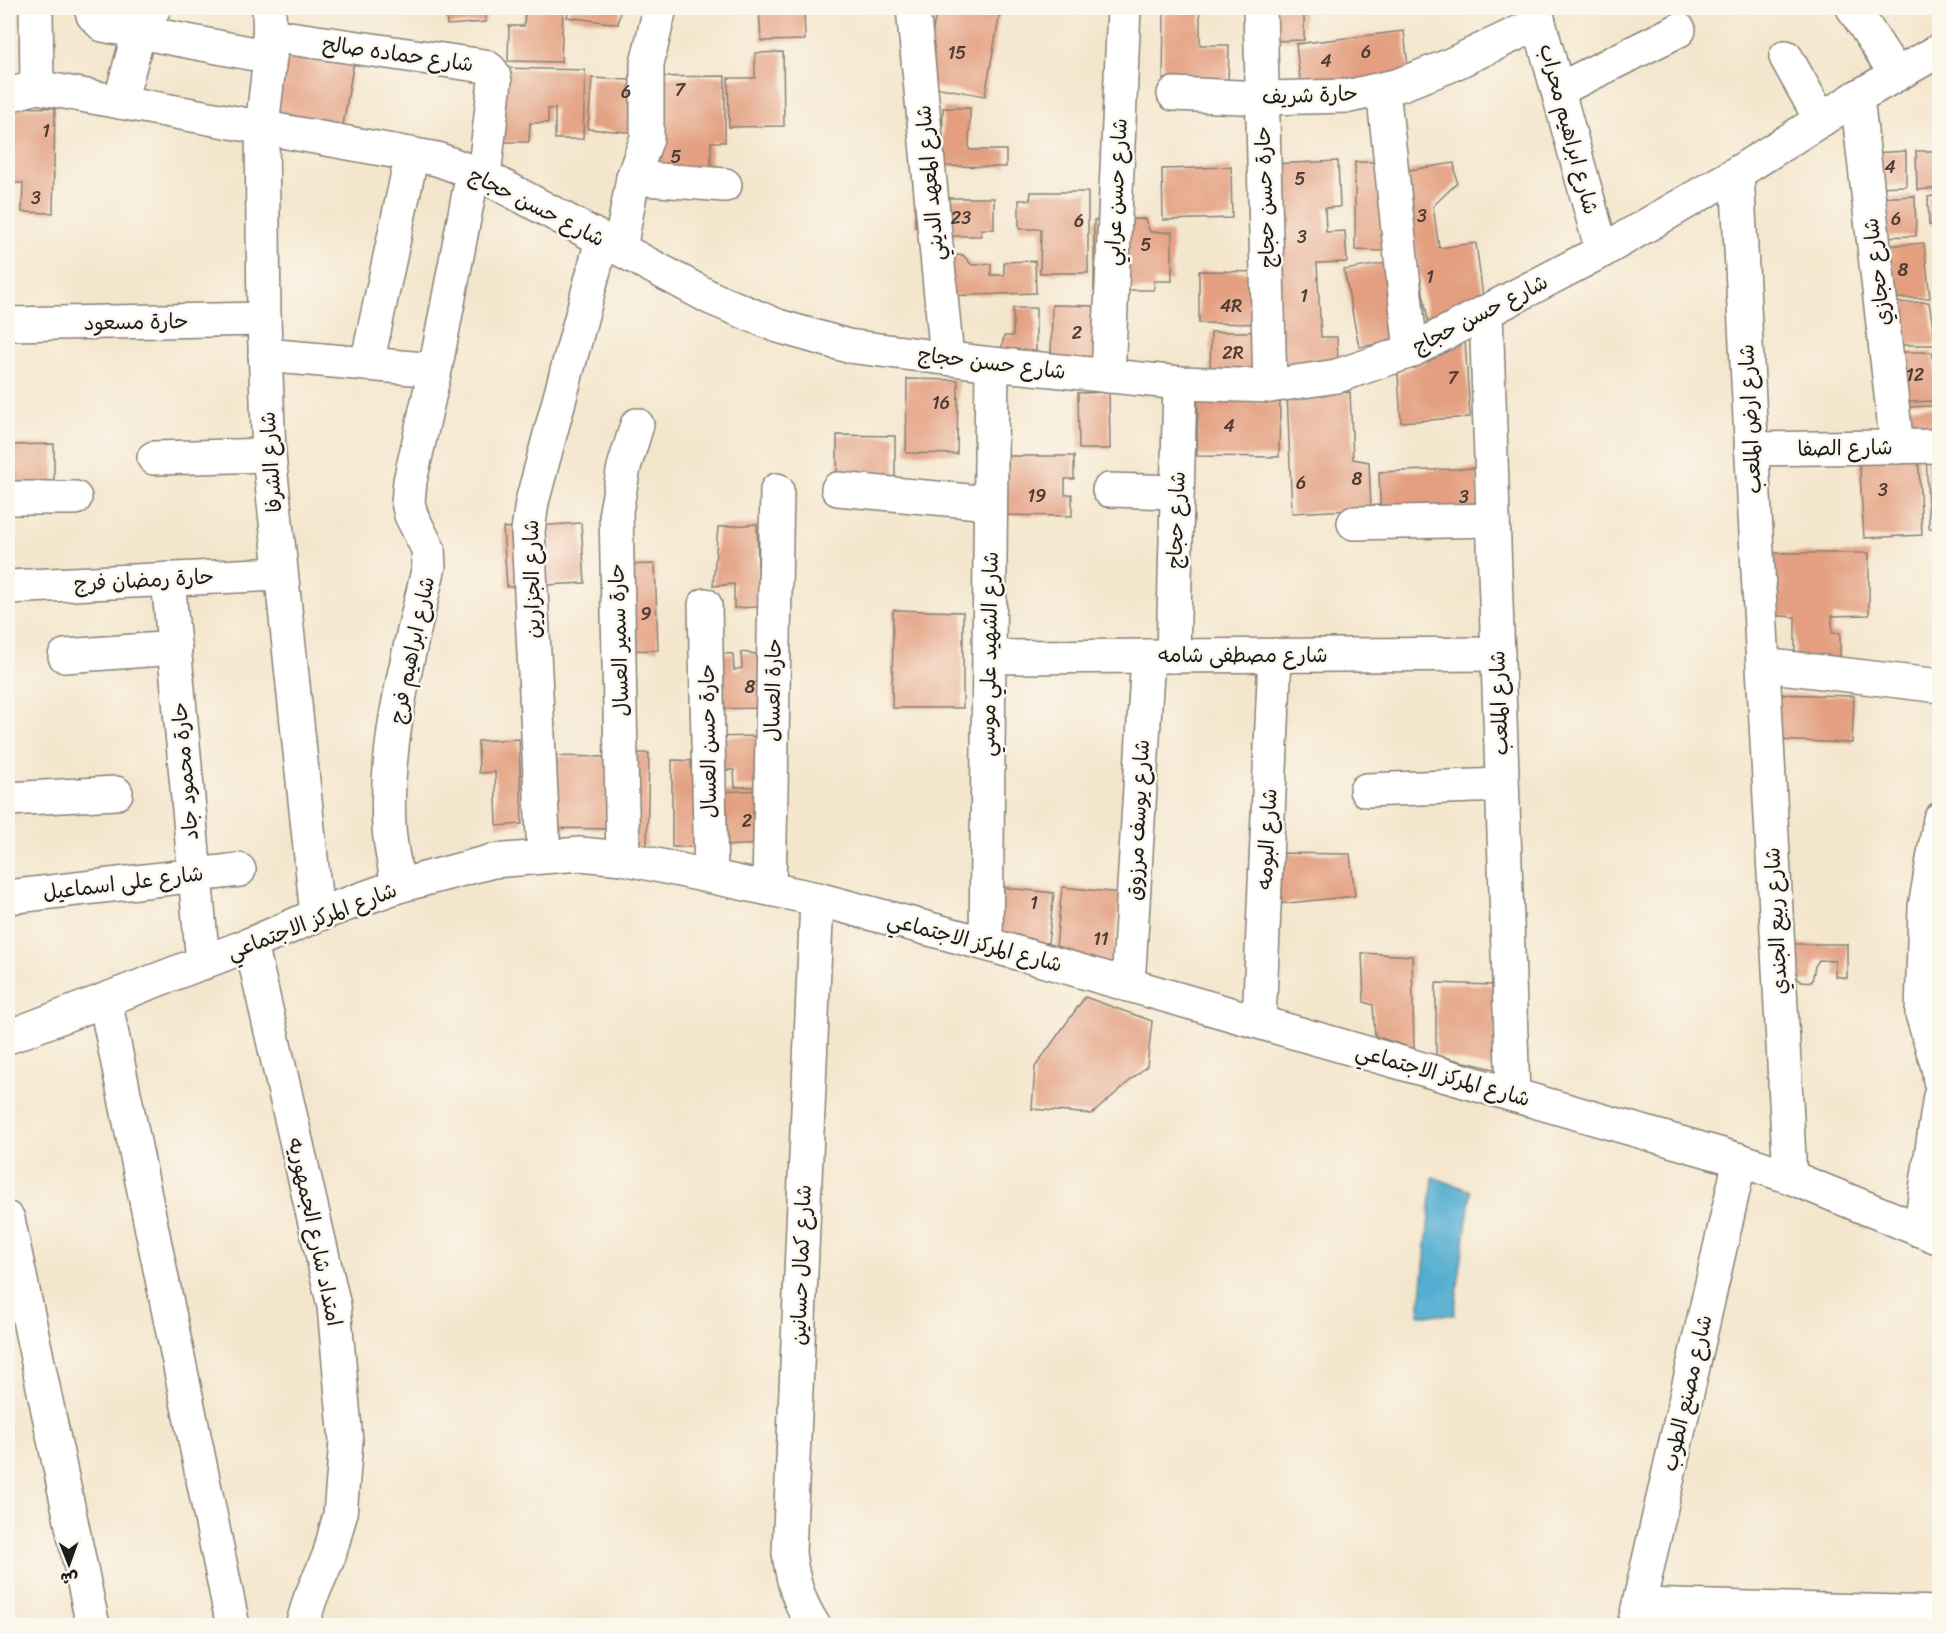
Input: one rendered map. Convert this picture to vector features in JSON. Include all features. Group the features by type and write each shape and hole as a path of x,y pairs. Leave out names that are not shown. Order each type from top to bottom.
{"street":[{"path":"15,94 36,8"},
{"path":"91,8 93,15 103,25 146,20 269,33"},
{"name":"شارع الجزارين","path":"544,856 528,531 532,502 611,244 647,138 647,64 660,8"},
{"name":"شارع المعهد الديني","path":"913,8 947,358"},
{"name":"شارع حسن عرابي","path":"1108,376 1124,8"},
{"name":"حارة حسن حجاج","path":"1260,8 1270,386"},
{"path":"1853,8 1896,74"},
{"name":"حارة شريف","path":"1174,94 1263,98 1350,96 1383,89 1446,67 1537,15"},
{"name":"شارع ابراهيم محراب","path":"1537,15 1602,251"},
{"path":"120,102 146,20"},
{"path":"1558,90 1679,30"},
{"name":"شارع الشرفا","path":"269,33 262,127 264,319 269,455 316,915"},
{"name":"شارع حماده صالح","path":"269,33 489,68 495,81 479,174"},
{"name":"شارع حسن حجاج","path":"15,94 120,102 436,159 479,174 711,298 778,326 848,346 992,364 1180,383 1270,386 1337,376 1412,351 1602,251 1737,173 1857,97 1940,50"},
{"path":"1786,57 1821,120"},
{"path":"1383,89 1412,351"},
{"name":"شارع حجازي","path":"1857,97 1897,447"},
{"path":"367,364 412,154"},
{"name":"شارع ارض الملعب","path":"1737,173 1763,665"},
{"name":"شارع ابراهيم فرج","path":"398,886 389,827 396,715 429,566 428,549 411,516 408,502 410,481 479,174"},
{"path":"633,178 718,191"},
{"name":"شارع الملعب","path":"1486,312 1513,1095"},
{"name":"حارة مسعود","path":"8,324 264,319"},
{"path":"265,355 435,370"},
{"name":"شارع الشهيد علي موسي","path":"986,944 992,364"},
{"name":"شارع حجاج","path":"1160,656 1177,492 1180,383"},
{"name":"حارة سمير العسال","path":"623,858 616,511 624,467 637,425"},
{"name":"شارع الصفا","path":"1751,449 1940,446"},
{"path":"154,458 269,455"},
{"path":"838,489 990,503"},
{"name":"حارة العسال","path":"769,889 777,490"},
{"path":"1109,490 1177,492"},
{"path":"8,498 75,498"},
{"path":"1354,523 1493,520"},
{"name":"حارة رمضان فرج","path":"8,587 280,574"},
{"name":"حارة محمود جاد","path":"168,579 203,963"},
{"name":"حارة حسن العسال","path":"705,605 711,876"},
{"path":"65,656 175,648"},
{"name":"شارع مصطفى شامه","path":"989,657 1498,654"},
{"name":"شارع يوسف مرزوق","path":"1128,985 1160,656"},
{"name":"شارع البومه","path":"1259,1022 1275,656"},
{"path":"1763,665 1940,686"},
{"name":"شارع ربيع الجندي","path":"1763,665 1790,1177"},
{"path":"1366,790 1502,785"},
{"path":"8,799 116,793"},
{"path":"1940,819 1925,907 1922,1014 1940,1081"},
{"name":"شارع المركز الاجتماعي","path":"8,1037 252,944 316,915 398,886 493,861 580,854 623,858 816,899 986,944 1740,1160 1790,1177 1930,1234"},
{"name":"شارع على اسماعيل","path":"8,897 239,870"},
{"name":"شارع كمال حسانين","path":"814,1626 803,1608 793,1581 789,1553 816,899"},
{"name":"امتداد شارع الجمهوريه","path":"252,944 334,1306 346,1442 340,1515 329,1556 310,1599 302,1626"},
{"path":"105,1000 233,1626"},
{"path":"1930,1234 1940,1096"},
{"name":"شارع مصنع الطوب","path":"1636,1616 1740,1160"},
{"path":"8,1219 18,1330 93,1626"},
{"path":"1636,1616 1940,1613"}],"water":[{"path":"1433,1177 1471,1191 1454,1315 1419,1315"}],"building":[{"path":"446,8 485,8 486,22 447,25"},
{"path":"525,8 563,8 561,62 508,61 509,26 524,26"},
{"path":"569,8 621,8 618,24 567,17"},
{"path":"759,8 804,8 805,40 761,41"},
{"path":"937,8 1001,8 985,96 923,85"},
{"path":"1164,8 1200,8 1200,45 1229,45 1228,86 1163,85"},
{"path":"1270,8 1304,8 1304,40 1271,41"},
{"path":"1404,31 1409,75 1301,88 1296,44"},
{"path":"278,45 356,50 342,131 271,126"},
{"path":"783,52 784,126 729,127 728,78 755,78 755,53"},
{"path":"502,68 585,70 583,139 555,139 555,108 548,109 548,123 530,123 529,142 500,142"},
{"path":"725,76 725,142 711,142 711,176 652,177 651,77"},
{"path":"592,78 645,81 640,133 588,129"},
{"path":"9,107 55,108 53,213 22,212 23,183 8,183"},
{"path":"943,108 970,108 969,150 1006,150 1006,167 942,166"},
{"path":"1906,151 1906,186 1872,187 1873,153"},
{"path":"1916,151 1940,151 1940,188 1917,190"},
{"path":"1338,161 1340,207 1325,208 1326,232 1345,231 1347,262 1317,263 1321,337 1337,337 1338,363 1282,367 1272,164"},
{"path":"1355,162 1383,162 1383,251 1355,250"},
{"path":"1454,163 1457,183 1433,206 1439,248 1476,243 1483,297 1429,326 1405,191 1409,170"},
{"path":"1231,167 1232,218 1163,220 1162,169"},
{"path":"1031,192 1088,192 1088,273 1040,273 1041,229 1019,229 1019,200 1030,200"},
{"path":"1940,195 1940,225 1929,225 1928,197"},
{"path":"1915,196 1916,236 1877,237 1875,198"},
{"path":"915,198 994,198 994,229 981,229 981,236 941,236 942,228 915,227"},
{"path":"1145,219 1150,232 1172,232 1172,281 1154,281 1154,290 1094,290 1094,220"},
{"path":"1924,243 1930,298 1891,298 1885,246"},
{"path":"963,255 972,265 991,264 991,275 1004,275 1004,262 1035,261 1036,293 945,296 943,256"},
{"path":"1386,263 1400,340 1359,347 1344,270"},
{"path":"1199,271 1265,272 1265,324 1199,323"},
{"path":"1929,302 1936,345 1895,345 1889,303"},
{"path":"1052,305 1098,306 1097,363 1051,363"},
{"path":"1013,308 1036,308 1036,360 1001,351 1004,336 1013,336"},
{"path":"1211,332 1260,332 1260,374 1210,373"},
{"path":"1465,341 1470,417 1401,422 1398,374"},
{"path":"1898,352 1932,352 1940,401 1902,402"},
{"path":"907,379 958,380 957,454 906,453"},
{"path":"1198,391 1248,402 1280,402 1279,457 1197,456"},
{"path":"1109,392 1110,449 1079,449 1078,393"},
{"path":"1350,392 1353,459 1369,462 1371,509 1292,513 1287,394"},
{"path":"1938,406 1940,439 1906,441 1903,407"},
{"path":"837,435 895,436 895,483 837,482"},
{"path":"54,444 54,487 8,493 8,445"},
{"path":"1926,452 1940,452 1940,528 1929,528"},
{"path":"1918,453 1922,535 1864,538 1859,458"},
{"path":"992,456 1074,456 1074,479 1065,479 1065,495 1072,494 1072,516 992,515"},
{"path":"1477,468 1479,513 1381,518 1379,472"},
{"path":"581,523 585,583 507,587 503,528"},
{"path":"757,524 759,607 734,608 734,584 713,586 718,527"},
{"path":"1768,553 1869,553 1869,615 1832,616 1832,633 1840,633 1840,663 1795,664 1795,617 1768,615"},
{"path":"655,564 658,650 620,651 617,565"},
{"path":"893,610 963,612 963,708 892,708"},
{"path":"741,652 763,655 763,708 711,709 713,653 733,654 734,670 742,668"},
{"path":"1772,694 1854,696 1852,743 1770,740"},
{"path":"758,736 758,787 735,787 734,770 723,770 710,737"},
{"path":"519,739 522,824 497,826 495,772 479,773 478,741"},
{"path":"626,753 649,753 647,846 624,846"},
{"path":"544,756 613,757 612,829 543,828"},
{"path":"672,760 696,761 695,847 672,847"},
{"path":"763,790 766,844 721,846 718,792"},
{"path":"1273,853 1350,854 1355,896 1279,904"},
{"path":"998,887 1054,893 1048,943 992,937"},
{"path":"1062,887 1120,893 1113,963 1055,957"},
{"path":"1792,944 1847,944 1847,978 1835,976 1835,961 1819,960 1815,966 1812,982 1801,981 1792,975"},
{"path":"1362,953 1412,956 1414,1049 1375,1036 1373,1005 1364,1002"},
{"path":"1436,983 1492,985 1498,1070 1436,1055"},
{"path":"1085,997 1152,1021 1147,1066 1092,1114 1032,1109 1035,1067"}]}
